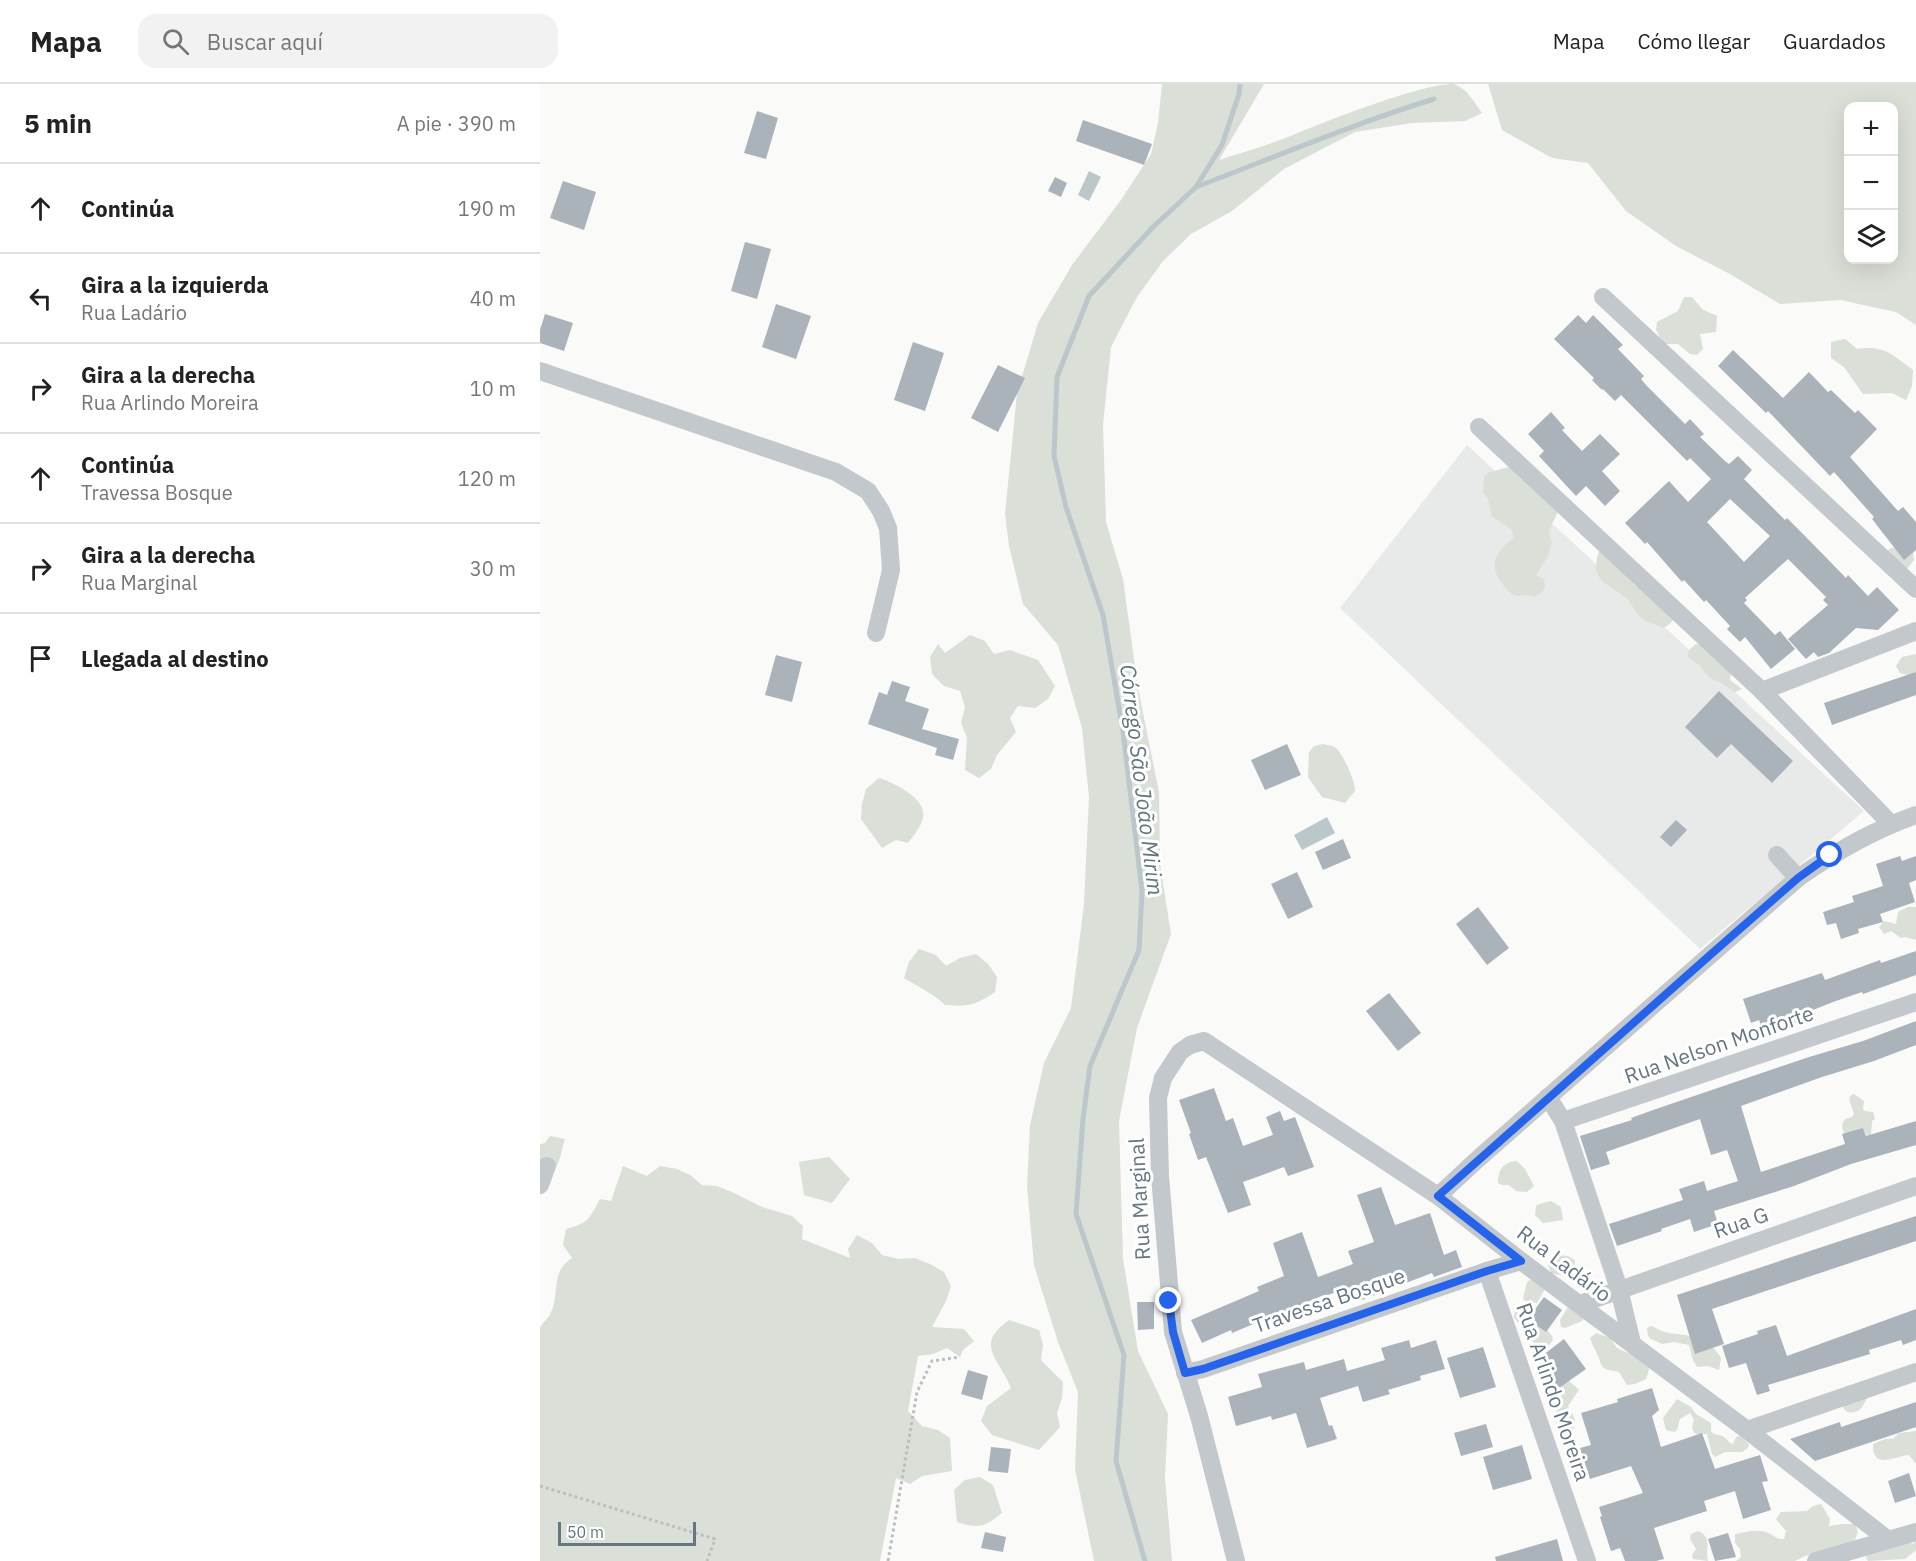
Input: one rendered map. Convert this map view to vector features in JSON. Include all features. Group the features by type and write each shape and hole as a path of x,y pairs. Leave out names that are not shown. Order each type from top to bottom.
{"street":[{"path":"1603,297 1916,589"},
{"path":"540,371 836,472 868,491 881,511 888,528 891,570 876,633"},
{"path":"1479,427 1762,691 1891,824"},
{"path":"1762,691 1916,631"},
{"path":"1438,1196 1798,878 1830,855 1891,824 1916,815"},
{"path":"1777,855 1798,878"},
{"name":"Rua Nelson Monforte","path":"1563,1121 1916,1002"},
{"name":"Rua Ladário","path":"1204,1041 1438,1196 1887,1539"},
{"name":"Rua Marginal","path":"1204,1041 1190,1045 1180,1053 1163,1078 1158,1098 1160,1176 1173,1332 1199,1416 1236,1561"},
{"path":"1548,1097 1563,1121 1619,1289 1632,1343"},
{"path":"540,1185 547,1166"},
{"name":"Rua G","path":"1580,1304 1916,1186"},
{"path":"1487,1271 1521,1261"},
{"name":"Travessa Bosque","path":"1185,1373 1203,1369 1487,1271"},
{"name":"Rua Arlindo Moreira","path":"1487,1271 1587,1561"},
{"path":"1747,1430 1916,1372"},
{"path":"1816,1561 1916,1532"}],"path":[{"path":"888,1561 917,1392 932,1361 960,1357"},
{"path":"540,1486 716,1539 707,1561"}],"shaded area":[{"path":"1162,84 1264,84 1219,160 1275,142 1373,104 1438,86 1453,84 1462,88 1482,113 1465,121 1412,123 1355,132 1284,169 1232,211 1191,234 1163,261 1137,297 1111,347 1103,425 1106,522 1123,579 1138,688 1159,792 1160,864 1171,934 1137,1028 1119,1121 1123,1259 1138,1351 1168,1414 1165,1478 1172,1561 1094,1561 1075,1469 1078,1392 1058,1342 1034,1265 1027,1187 1030,1125 1044,1063 1071,1008 1084,904 1089,797 1082,728 1058,645 1023,604 1009,546 1005,514 1017,393 1038,323 1072,265 1121,200 1151,154 1158,123"},
{"path":"1488,84 1916,84 1916,325 1896,312 1840,300 1780,304 1676,246 1626,211 1588,163 1552,158 1502,130"},
{"path":"1089,171 1101,177 1089,201 1078,195"},
{"path":"1684,297 1692,297 1702,309 1717,316 1716,332 1700,334 1703,349 1697,355 1690,354 1678,344 1663,344 1656,330 1657,322 1678,311"},
{"path":"1845,339 1857,349 1875,348 1888,352 1913,370 1912,386 1906,400 1892,393 1863,394 1844,367 1831,358 1831,342"},
{"path":"1467,445 1864,811 1700,949 1340,608"},
{"path":"1513,466 1558,512 1549,534 1552,542 1548,556 1536,575 1544,579 1545,587 1534,597 1512,594 1499,579 1495,560 1502,549 1514,538 1512,530 1492,516 1488,499 1483,493 1484,476 1490,472"},
{"path":"1908,546 1913,552 1914,560 1907,569 1885,553 1891,548"},
{"path":"1599,551 1607,551 1631,578 1634,585 1648,590 1674,618 1670,624 1663,628 1644,620 1627,599 1603,581 1596,570"},
{"path":"970,635 985,641 994,654 1010,650 1038,660 1055,686 1048,699 1035,708 1018,706 1010,718 1016,732 997,755 991,769 979,778 965,770 967,738 961,723 965,707 960,691 944,686 932,674 930,657 938,644 945,653"},
{"path":"1696,644 1704,645 1731,672 1730,680 1742,689 1735,692 1710,678 1687,656"},
{"path":"1916,654 1916,673 1908,675 1900,673 1896,666 1902,657"},
{"path":"1322,744 1336,748 1351,775 1355,791 1345,803 1322,797 1308,777 1309,752 1314,746"},
{"path":"879,778 908,792 920,804 923,818 908,843 896,840 882,848 861,819 866,789"},
{"path":"1327,817 1335,833 1302,850 1294,835"},
{"path":"1908,907 1916,907 1916,940 1901,938 1891,931 1884,934 1879,927 1884,921 1896,924 1898,912"},
{"path":"919,949 936,955 946,966 960,958 976,954 988,964 997,977 995,992 971,1004 945,1005 904,978 909,962"},
{"path":"1854,1094 1864,1101 1865,1111 1873,1112 1875,1119 1872,1121 1871,1135 1867,1135 1863,1129 1851,1136 1844,1133 1842,1126 1845,1119 1854,1114 1849,1099"},
{"path":"550,1136 565,1139 559,1162 550,1173 540,1168 540,1144 545,1143"},
{"path":"829,1157 850,1179 832,1203 804,1195 799,1162"},
{"path":"1517,1161 1525,1169 1534,1186 1527,1192 1516,1191 1509,1185 1498,1183 1502,1168 1508,1163"},
{"path":"623,1166 647,1176 660,1166 677,1169 690,1175 702,1185 717,1186 762,1207 792,1216 803,1226 802,1239 850,1258 848,1249 857,1235 872,1243 882,1255 899,1259 915,1258 944,1272 951,1286 932,1327 964,1329 974,1341 963,1350 960,1357 947,1348 933,1354 918,1356 908,1411 922,1426 938,1430 950,1438 952,1471 922,1476 910,1484 896,1478 880,1561 540,1561 540,1328 554,1305 558,1276 565,1264 572,1258 563,1245 566,1229 588,1219 600,1199 611,1201"},
{"path":"1551,1201 1561,1207 1563,1220 1543,1223 1535,1215 1536,1206"},
{"path":"1557,1255 1568,1256 1575,1260 1574,1271 1559,1275 1551,1273 1547,1262"},
{"path":"1538,1280 1545,1289 1537,1303 1525,1301 1523,1298 1527,1282"},
{"path":"1526,1305 1552,1336 1553,1340 1545,1350 1528,1336 1524,1327 1514,1318 1515,1310"},
{"path":"1568,1307 1585,1317 1582,1321 1565,1328 1561,1327 1560,1320"},
{"path":"1009,1320 1039,1330 1043,1345 1041,1360 1063,1382 1062,1398 1057,1413 1060,1427 1039,1450 992,1435 981,1421 987,1406 1011,1388 992,1352 991,1345 998,1329"},
{"path":"1651,1326 1705,1341 1721,1358 1719,1370 1708,1366 1697,1367 1689,1345 1674,1342 1662,1344 1651,1339 1647,1328"},
{"path":"1596,1333 1610,1338 1617,1348 1628,1353 1634,1349 1652,1360 1646,1379 1627,1385 1619,1372 1603,1367 1590,1338"},
{"path":"1568,1380 1579,1390 1568,1406 1575,1422 1573,1429 1569,1432 1557,1423 1555,1416 1558,1408 1553,1398 1557,1384"},
{"path":"1848,1385 1856,1386 1867,1398 1862,1407 1854,1412 1847,1412 1839,1403 1841,1390"},
{"path":"1677,1399 1711,1423 1711,1431 1714,1434 1724,1437 1733,1444 1736,1437 1740,1436 1749,1444 1748,1448 1742,1452 1725,1452 1715,1457 1712,1454 1707,1434 1696,1434 1693,1431 1694,1420 1690,1413 1680,1419 1677,1430 1674,1432 1666,1430 1663,1418"},
{"path":"1916,1431 1916,1464 1909,1455 1885,1460 1876,1457 1873,1444 1885,1439 1893,1439 1899,1433"},
{"path":"980,1477 993,1485 1002,1513 986,1524 976,1526 957,1522 954,1490 965,1480"},
{"path":"1821,1504 1830,1519 1829,1526 1855,1524 1858,1532 1855,1540 1842,1547 1805,1556 1795,1561 1736,1561 1741,1557 1740,1549 1735,1543 1735,1534 1762,1531 1784,1539 1786,1531 1776,1519 1781,1512 1807,1511"},
{"path":"1698,1531 1707,1540 1708,1561 1693,1559 1692,1555 1696,1549 1690,1539 1691,1534"},
{"path":"1916,1540 1916,1550 1905,1559 1868,1561 1864,1553 1909,1541 1913,1544"}],"building":[{"path":"757,111 778,118 766,159 744,153"},
{"path":"1083,120 1152,144 1144,165 1076,141"},
{"path":"1055,177 1067,183 1061,197 1048,191"},
{"path":"563,181 596,192 584,230 550,218"},
{"path":"745,242 771,249 757,299 731,291"},
{"path":"776,304 811,316 796,359 762,347"},
{"path":"545,314 573,323 564,351 540,343 540,330"},
{"path":"1578,315 1586,323 1593,315 1623,345 1618,349 1644,376 1641,379 1646,385 1685,424 1690,419 1704,434 1700,437 1729,464 1738,456 1752,470 1744,479 1785,520 1787,518 1846,578 1848,575 1868,596 1877,587 1899,610 1878,630 1856,628 1829,653 1818,657 1814,652 1806,659 1788,639 1828,605 1823,600 1826,597 1788,559 1745,598 1747,600 1744,603 1775,635 1780,631 1795,649 1771,669 1745,637 1740,642 1727,629 1730,626 1706,600 1704,602 1684,580 1682,582 1647,542 1645,544 1625,523 1669,481 1688,502 1711,479 1690,458 1687,461 1621,395 1615,401 1602,390 1592,380 1594,378 1554,339","holes":["1730,499 1770,536 1744,562 1707,522"]},
{"path":"913,342 944,353 925,411 894,400"},
{"path":"1733,350 1783,398 1809,372 1828,392 1831,390 1855,413 1858,410 1877,429 1850,457 1898,511 1903,507 1916,522 1916,550 1904,560 1872,519 1874,517 1834,472 1830,476 1768,411 1766,413 1718,366"},
{"path":"998,365 1025,378 998,432 971,418"},
{"path":"1551,412 1565,428 1562,430 1582,451 1600,434 1620,454 1602,471 1620,491 1605,506 1586,486 1576,496 1539,456 1544,451 1528,434"},
{"path":"776,655 802,662 792,702 765,695"},
{"path":"1916,672 1916,695 1832,725 1824,703"},
{"path":"892,681 910,687 905,701 929,709 922,729 959,739 953,760 935,755 937,748 868,724 879,692 887,695"},
{"path":"1719,691 1793,761 1772,783 1731,744 1717,758 1685,727"},
{"path":"1287,744 1301,775 1265,790 1251,760"},
{"path":"1676,820 1687,830 1671,847 1660,837"},
{"path":"1343,839 1351,858 1323,870 1315,852"},
{"path":"1900,856 1902,861 1916,856 1916,880 1909,883 1915,902 1880,914 1883,922 1858,929 1859,933 1841,939 1836,923 1827,925 1823,912 1854,902 1852,896 1883,886 1876,864"},
{"path":"1297,872 1313,907 1288,919 1271,884"},
{"path":"1478,907 1509,948 1487,965 1456,924"},
{"path":"1916,951 1916,975 1833,1002 1808,1012 1811,1018 1787,1026 1785,1020 1762,1028 1759,1020 1751,1023 1743,999 1822,973 1825,980 1880,960 1881,963"},
{"path":"1389,993 1421,1033 1398,1051 1366,1011"},
{"path":"1916,1021 1916,1045 1741,1106 1761,1172 1845,1144 1842,1134 1863,1128 1866,1136 1916,1121 1916,1145 1851,1164 1794,1186 1714,1211 1718,1224 1694,1232 1690,1219 1617,1246 1609,1224 1683,1200 1679,1189 1704,1181 1707,1191 1738,1181 1727,1150 1711,1155 1700,1119 1606,1152 1610,1164 1591,1170 1580,1136"},
{"path":"1214,1088 1226,1121 1233,1118 1243,1146 1273,1135 1266,1117 1280,1111 1284,1121 1295,1117 1314,1167 1288,1176 1284,1167 1243,1182 1251,1205 1228,1213 1206,1157 1198,1160 1179,1100"},
{"path":"1381,1187 1395,1225 1430,1213 1444,1255 1456,1250 1462,1267 1434,1277 1432,1273 1359,1301 1354,1286 1324,1295 1202,1343 1191,1320 1259,1291 1257,1287 1284,1276 1273,1243 1302,1232 1318,1277 1353,1264 1348,1251 1374,1242 1357,1195"},
{"path":"1916,1216 1916,1241 1712,1309 1724,1344 1695,1354 1677,1295"},
{"path":"1544,1297 1562,1310 1546,1332 1528,1319"},
{"path":"1137,1302 1154,1302 1154,1329 1138,1330"},
{"path":"1916,1309 1916,1340 1903,1345 1901,1340 1869,1350 1870,1354 1768,1385 1770,1391 1757,1395 1746,1363 1729,1368 1722,1346 1758,1334 1757,1331 1776,1325 1787,1356"},
{"path":"1564,1339 1586,1369 1559,1388 1538,1359"},
{"path":"1409,1340 1411,1348 1436,1340 1445,1369 1420,1376 1421,1380 1388,1390 1390,1394 1363,1402 1358,1386 1320,1398 1329,1426 1332,1425 1337,1439 1307,1448 1296,1413 1272,1420 1271,1416 1236,1426 1228,1397 1262,1387 1258,1374 1304,1362 1306,1370 1344,1359 1347,1371 1385,1360 1381,1348"},
{"path":"1483,1347 1496,1387 1460,1398 1447,1358"},
{"path":"968,1370 988,1376 982,1400 961,1394"},
{"path":"1652,1388 1659,1410 1652,1416 1661,1447 1702,1433 1715,1469 1760,1455 1768,1481 1762,1482 1771,1510 1743,1519 1735,1491 1704,1501 1707,1511 1654,1528 1664,1559 1625,1561 1620,1548 1611,1551 1599,1507 1643,1493 1631,1466 1590,1479 1580,1448 1591,1445 1581,1413 1618,1402 1617,1399"},
{"path":"1916,1402 1916,1427 1815,1461 1790,1439 1840,1422 1841,1427"},
{"path":"1486,1424 1493,1447 1461,1456 1454,1433"},
{"path":"1522,1445 1532,1479 1493,1490 1483,1457"},
{"path":"991,1447 1011,1449 1008,1473 988,1471"},
{"path":"1909,1473 1916,1496 1895,1503 1888,1481"},
{"path":"985,1532 1006,1537 1003,1552 981,1548"},
{"path":"1728,1533 1736,1557 1715,1561 1708,1539"},
{"path":"1557,1539 1563,1561 1496,1561 1495,1557"}],"waterway":[{"name":"Córrego São João Mirim","path":"1145,1561 1116,1461 1124,1355 1076,1214 1083,1119 1090,1066 1139,950 1142,891 1123,731 1103,615 1066,507 1054,456 1057,377 1089,296 1154,226 1196,187 1222,145 1239,94 1240,84"},
{"path":"1196,187 1344,130 1434,99"}],"route":[{"path":"1169,1301 1173,1332 1185,1373 1203,1369 1521,1261 1438,1196 1798,878 1830,855"}]}
